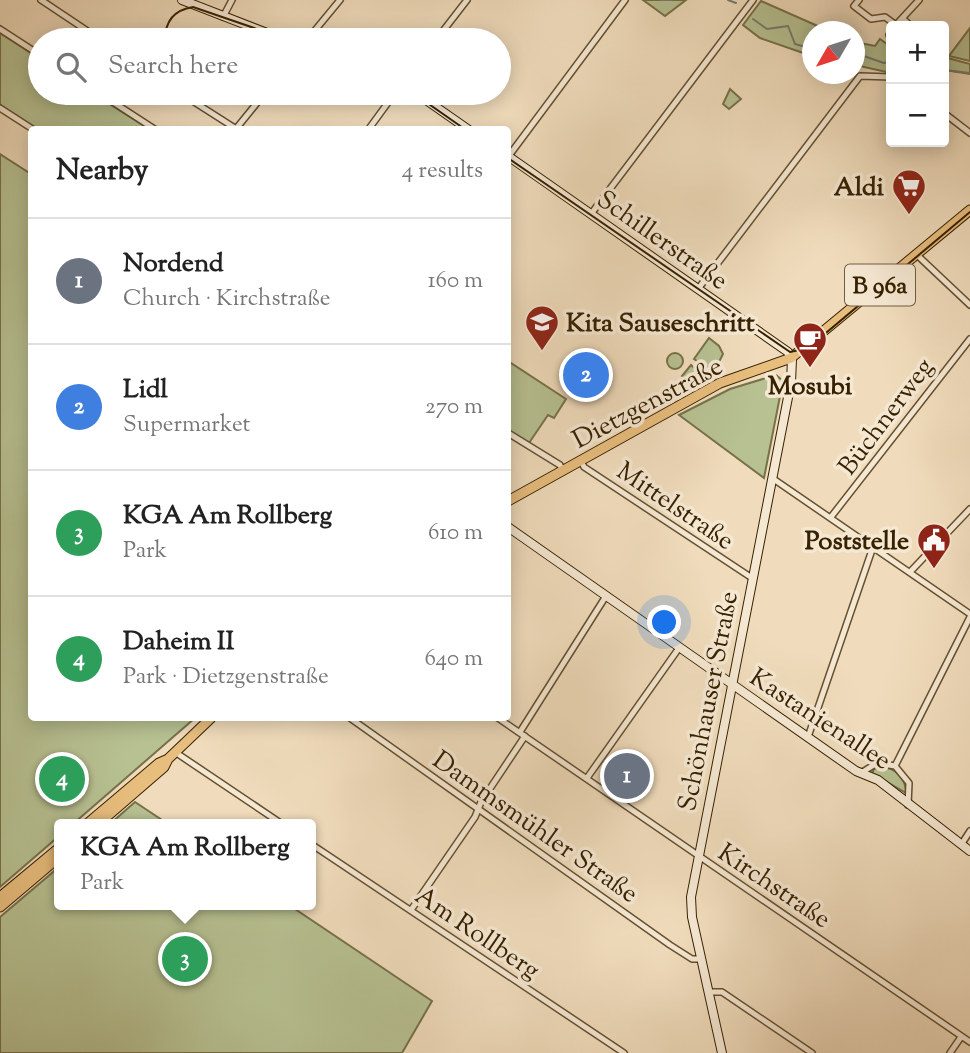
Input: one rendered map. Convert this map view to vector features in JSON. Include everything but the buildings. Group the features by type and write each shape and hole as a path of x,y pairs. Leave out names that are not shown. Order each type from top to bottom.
{"main road":[{"name":"Dietzgenstraße","path":"511,499 724,381 791,358 970,210"},
{"path":"104,819 164,768 172,756 208,721"},
{"path":"93,819 159,763 172,756"},
{"path":"0,907 6,895 54,852"},
{"path":"6,895 54,861"}],"street":[{"path":"41,0 83,28"},
{"path":"182,0 253,28"},
{"path":"223,17 232,0"},
{"path":"317,28 340,0"},
{"path":"445,28 467,0"},
{"path":"511,152 625,0"},
{"path":"859,0 854,6 871,19 885,17 890,21"},
{"path":"905,21 903,19 919,0"},
{"path":"591,214 750,1"},
{"path":"0,29 28,47"},
{"path":"698,289 860,76 886,76"},
{"path":"117,105 150,126"},
{"path":"199,105 231,126"},
{"path":"238,126 255,105"},
{"path":"371,126 386,105"},
{"path":"433,105 463,126"},
{"path":"0,108 28,126"},
{"path":"949,117 970,133"},
{"name":"Schillerstraße","path":"511,158 788,352 791,358"},
{"path":"917,255 970,305"},
{"name":"Büchnerweg","path":"831,517 970,339"},
{"name":"Schönhauser Straße","path":"722,1053 691,907 698,856 791,382 791,358"},
{"path":"511,435 560,465 563,471"},
{"name":"Mittelstraße","path":"581,461 584,467 752,578"},
{"path":"772,478 970,616 895,765"},
{"path":"910,572 970,509"},
{"name":"Kastanienallee","path":"511,529 808,737 861,773 878,780 970,851"},
{"path":"808,737 873,547"},
{"path":"411,910 478,810 606,596"},
{"path":"587,779 679,648"},
{"name":"Dammsmühler Straße","path":"354,721 681,952 692,959 701,959"},
{"name":"Kirchstraße","path":"502,721 970,1042"},
{"path":"172,756 274,819"},
{"path":"861,773 877,763 895,765 909,783 908,805"},
{"path":"961,845 970,831"},
{"name":"Am Rollberg","path":"316,847 624,1053"},
{"path":"708,992 722,992 812,1053"},
{"path":"950,1053 961,1037"}],"green space":[{"path":"643,0 686,0 665,16"},
{"path":"761,1 806,21 802,21 802,53 760,38 743,25"},
{"path":"970,28 970,61 949,56"},
{"path":"0,33 28,51 28,105 111,105 144,126 29,126 0,108"},
{"path":"880,39 886,43 886,72 865,67 865,44 875,46"},
{"path":"949,58 970,64 970,74 949,71"},
{"path":"730,89 741,99 729,109 723,104"},
{"path":"0,154 28,172 28,721 192,721 79,819 54,819 54,840 0,887"},
{"path":"709,338 719,346 723,354 718,364 706,367 694,359"},
{"path":"672,353 678,353 683,361 681,367 672,369 667,364 667,358"},
{"path":"511,363 566,399 554,418 548,415 529,443 511,433"},
{"path":"691,365 704,377 690,385 682,376"},
{"path":"776,375 783,381 764,478 679,415 730,389"},
{"path":"874,769 892,769 899,775 906,793 872,773"},
{"path":"135,802 160,819 116,819"},
{"path":"54,871 54,910 296,910 432,1001 402,1053 0,1053 0,917"}],"waterway":[{"path":"661,0 672,0"},
{"path":"728,0 736,3"},
{"path":"753,19 767,29 788,26 795,44 802,46"},
{"path":"865,56 886,62"},
{"path":"949,71 970,73"}],"tram line":[{"path":"167,28 176,14 193,7 254,28"},
{"path":"430,105 460,126"},
{"path":"511,160 790,352 808,348 970,212"}],"place":[{"name":"Aldi","path":"909,216"},
{"name":"Kita Sauseschritt","path":"542,352"},
{"name":"Mosubi","path":"810,369"},
{"name":"Lidl","path":"586,375"},
{"name":"Poststelle","path":"934,570"},
{"name":"Nordend","path":"627,776"},
{"name":"Daheim II","path":"62,779"},
{"name":"KGA Am Rollberg","path":"185,959"}]}
